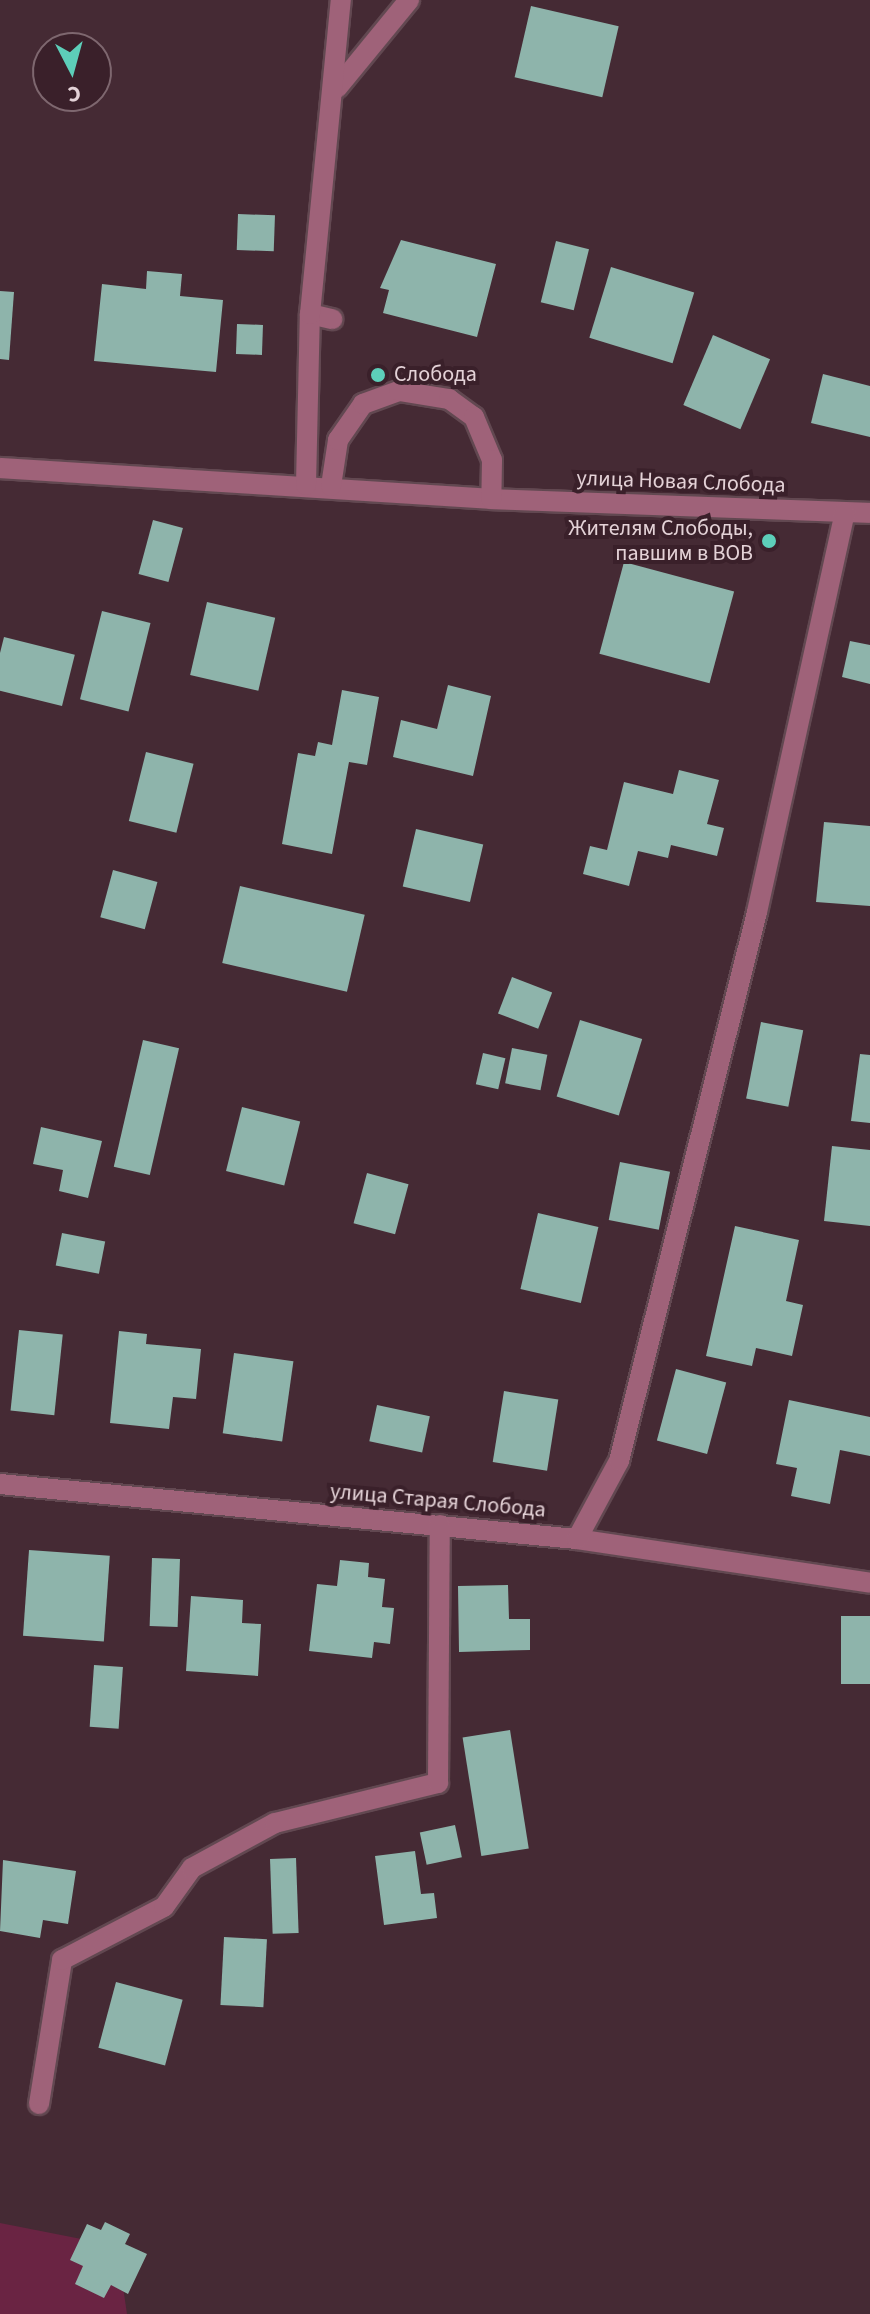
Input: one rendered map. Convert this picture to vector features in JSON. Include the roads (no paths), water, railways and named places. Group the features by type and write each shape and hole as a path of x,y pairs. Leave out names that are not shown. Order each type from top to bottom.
{"street":[{"path":"0,468 306,485 310,314 337,88 341,0"},
{"path":"337,88 409,0"},
{"path":"310,314 332,319"},
{"path":"331,486 338,440 363,404 399,391 449,399 474,417 492,460 491,499"},
{"name":"улица Новая Слобода","path":"306,485 491,499 870,513"},
{"path":"577,1539 619,1461 757,912 845,513"},
{"name":"улица Старая Слобода","path":"0,1484 577,1539 870,1583"},
{"path":"39,2104 62,1960 164,1907 192,1868 275,1823 438,1783 440,1525"}],"place":[{"name":"Слобода","path":"378,375"},
{"name":"Жителям Слободы, павшим в ВОВ","path":"769,541"}]}
